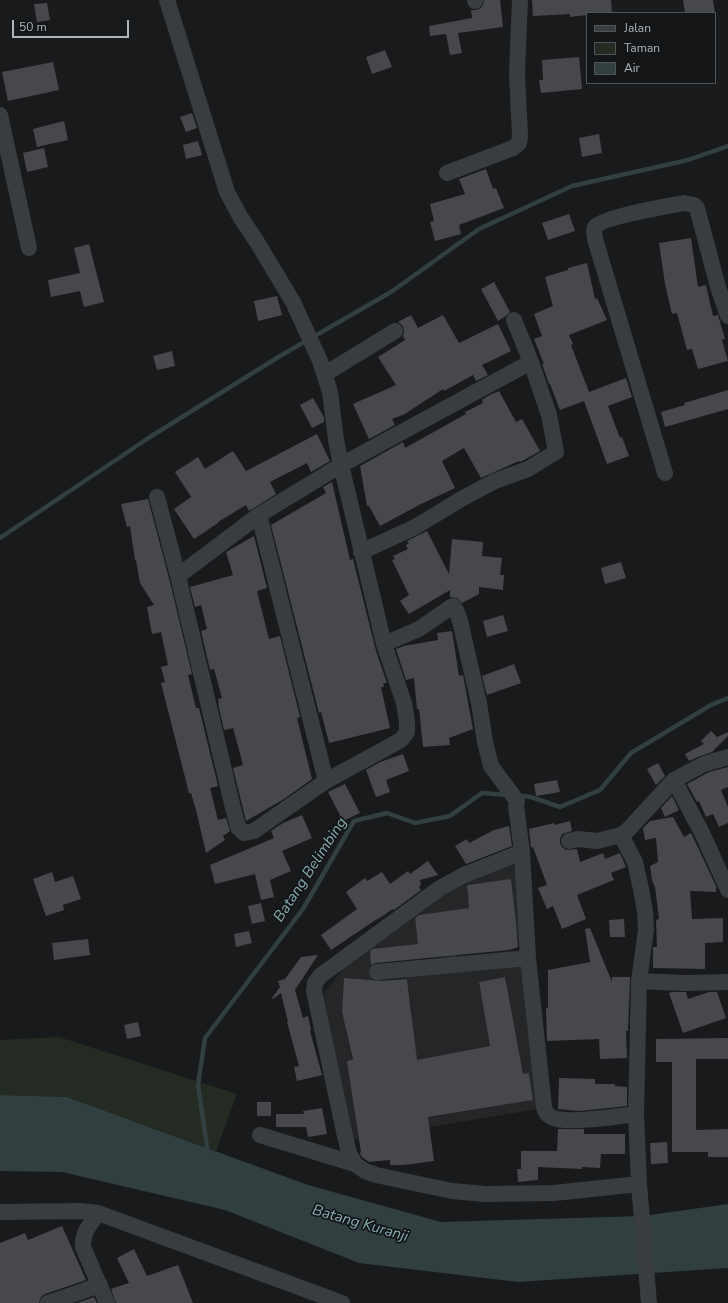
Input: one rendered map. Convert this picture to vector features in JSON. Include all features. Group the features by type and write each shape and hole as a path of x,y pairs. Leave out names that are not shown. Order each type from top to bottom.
{"street":[{"path":"157,497 178,576 238,826 244,833 254,831 326,781 401,740 407,732 407,722 404,703 384,644 361,552 336,440 330,392 322,368 292,302 257,242 240,218 227,192 167,0"},
{"path":"448,173 514,148 519,143 517,73 520,0"},
{"path":"0,115 29,248"},
{"path":"664,473 595,239 594,231 596,226 612,218 684,203 694,205 697,208 718,288 728,316"},
{"path":"361,552 415,527 494,481 528,469 556,452 549,415 531,362 514,320"},
{"path":"322,368 395,331"},
{"path":"178,576 259,515 341,465 531,362"},
{"path":"259,515 326,781"},
{"path":"384,644 419,629 451,607 453,606 455,608 460,621 479,703 485,742 491,766 517,801 516,806 519,819 522,852 528,958 542,1099 546,1113 551,1118 567,1121 636,1114"},
{"path":"569,841 578,839 597,841 621,835 628,830 674,780 704,764 728,757"},
{"path":"674,780 702,834 728,890"},
{"path":"621,835 635,862 645,911 646,930 639,981 636,1114 640,1190 649,1299"},
{"path":"355,1164 349,1153 345,1136 314,991 315,983 320,976 440,888 464,875 522,852"},
{"path":"377,972 528,958"},
{"path":"639,981 684,983 728,982"},
{"path":"260,1135 355,1164 376,1175 452,1191 474,1194 640,1190"},
{"path":"0,1212 81,1211 98,1213 342,1303"},
{"path":"98,1213 82,1239 83,1247 107,1303"},
{"path":"48,1303 100,1285"}],"shaded area":[{"path":"511,859 518,878 538,1109 353,1140 322,996 350,960 456,885","holes":["511,879 516,922 417,935 415,916 499,905","492,882 468,900 467,884","516,927 520,951 457,960 453,936","444,941 446,959 372,967 370,950","406,971 412,1014 386,1018 380,975","505,977 520,1063 494,1067 479,982","344,978 376,980 374,1018 342,1016","345,1026 387,1052 352,1059","529,1073 533,1100 389,1124"]}],"green space":[{"path":"59,1037 237,1094 216,1151 67,1097 0,1095 0,1040"}],"water":[{"name":"Batang Kuranji","path":"0,1095 67,1097 308,1185 441,1222 643,1216 728,1204 728,1268 518,1282 359,1263 225,1210 62,1172 0,1171"}],"building":[{"path":"484,0 500,0 503,27 458,33 462,53 450,55 446,34 430,36 429,26 472,18 471,10 480,9"},
{"path":"532,0 611,0 612,12 586,12 586,15 570,17 570,14 533,16"},
{"path":"683,0 713,0 715,12 685,12"},
{"path":"47,3 50,20 37,22 34,4"},
{"path":"385,50 392,67 372,74 366,57"},
{"path":"579,57 582,89 541,93 539,80 543,80 542,60"},
{"path":"53,62 59,90 8,101 2,72"},
{"path":"192,113 197,128 186,132 180,117"},
{"path":"64,121 68,140 37,147 33,129"},
{"path":"599,134 602,153 582,157 579,138"},
{"path":"198,141 202,155 186,159 183,145"},
{"path":"44,148 48,167 27,172 23,153"},
{"path":"486,169 493,189 496,188 504,208 459,225 461,234 435,241 430,222 434,221 430,204 465,194 459,179"},
{"path":"569,214 575,231 548,240 542,223"},
{"path":"691,238 698,287 706,285 713,316 718,315 725,339 722,340 728,361 698,369 692,349 687,350 677,313 672,314 665,284 659,243"},
{"path":"89,244 104,302 84,307 80,291 51,297 48,280 80,273 74,248"},
{"path":"587,263 595,299 597,298 607,320 569,335 573,344 571,345 589,392 626,378 632,397 608,406 620,438 622,437 629,456 607,464 584,401 560,410 549,384 542,364 544,364 534,339 542,336 534,314 553,306 545,277 568,270 568,268"},
{"path":"494,282 510,312 498,321 481,289"},
{"path":"277,296 282,315 258,321 254,301"},
{"path":"411,315 418,328 443,315 459,343 498,324 511,351 482,365 488,375 476,381 473,375 444,391 443,389 405,414 392,419 395,425 369,439 353,404 396,385 378,357 405,340 403,336 403,326 398,322"},
{"path":"172,351 175,366 157,370 153,356"},
{"path":"728,390 728,409 665,427 661,412 685,405 684,403"},
{"path":"499,391 516,422 522,419 540,451 520,462 519,461 481,478 464,448 442,461 455,488 380,526 369,506 367,506 360,466 403,442 405,448 466,414 465,412 483,403 482,400 486,397"},
{"path":"313,398 324,417 324,422 312,428 300,405"},
{"path":"317,434 330,461 311,472 307,463 270,482 276,494 249,511 246,505 194,539 174,509 191,497 175,472 198,457 205,469 233,451 246,471"},
{"path":"332,482 350,560 353,559 376,651 387,683 383,683 384,687 381,687 390,728 329,743 321,712 319,713 271,525 326,493 323,487"},
{"path":"148,499 192,674 188,675 192,692 196,708 199,708 218,786 210,788 218,820 226,818 230,831 223,836 225,840 206,853 196,810 191,793 189,793 161,683 165,682 161,667 168,665 161,632 152,634 147,607 154,605 140,583 130,526 127,527 121,504"},
{"path":"427,531 449,574 452,539 483,542 482,556 502,558 500,575 504,575 503,590 479,587 479,594 462,603 457,598 450,597 450,590 409,614 400,601 409,595 392,560 395,559 393,556 408,549 406,545 409,543 407,541"},
{"path":"254,536 267,588 257,591 269,639 280,636 300,717 297,718 312,779 284,799 246,821 233,768 243,765 233,728 224,730 218,703 218,699 222,698 214,669 210,670 201,631 207,629 201,605 195,607 190,587 233,575 226,552"},
{"path":"621,562 626,578 605,584 601,568"},
{"path":"503,615 508,631 487,637 483,621"},
{"path":"452,631 459,676 463,675 473,729 449,738 450,745 423,747 414,678 406,680 396,649 404,646 438,640 437,633"},
{"path":"514,664 521,683 487,695 482,676"},
{"path":"711,731 717,737 728,732 728,736 712,752 689,761 685,754 704,744 701,741"},
{"path":"403,754 409,771 386,780 390,792 376,797 366,770 380,762"},
{"path":"658,763 665,776 656,785 647,769"},
{"path":"728,767 728,787 721,790 728,807 728,823 719,827 713,814 706,817 699,801 697,802 687,784 709,772"},
{"path":"557,780 560,792 536,796 534,784"},
{"path":"345,784 360,813 343,821 328,792"},
{"path":"672,796 679,810 665,817 661,808"},
{"path":"302,815 312,838 282,851 291,871 270,880 274,897 261,900 255,874 215,884 210,865 274,838 271,831 283,823"},
{"path":"673,817 684,837 691,833 716,886 716,892 690,891 692,919 723,918 723,942 705,943 705,969 653,968 653,947 657,947 656,920 659,919 655,887 652,880 650,866 658,862 656,838 645,840 643,828 650,821"},
{"path":"570,821 572,831 562,834 560,843 566,850 577,849 580,862 603,853 605,859 620,853 626,867 611,873 614,880 577,895 586,919 562,929 553,906 547,909 538,888 547,885 533,847 531,848 529,829"},
{"path":"509,826 512,846 466,864 455,846 467,839 469,843 494,830"},
{"path":"428,861 438,875 420,880 421,885 419,887 421,890 394,910 393,909 377,919 331,950 321,935 357,909 346,892 365,878 367,881 382,872 390,884 408,871 410,874"},
{"path":"52,872 55,882 73,876 81,899 63,905 64,910 46,916 33,879"},
{"path":"511,879 518,947 509,950 376,963 371,965 370,951 372,949 418,944 415,918 419,915 469,908 467,885"},
{"path":"261,903 265,921 252,924 248,906"},
{"path":"624,919 625,937 610,937 609,920"},
{"path":"590,928 612,982 612,977 630,977 628,1031 626,1031 627,1058 600,1059 599,1039 547,1041 546,1008 548,1008 548,970 590,962 585,929"},
{"path":"249,931 252,943 236,947 234,934"},
{"path":"88,939 90,955 54,960 52,943"},
{"path":"318,955 295,990 303,1018 308,1016 310,1031 322,1075 297,1081 294,1067 299,1066 281,993 273,999 272,998 280,987 278,981 285,979 301,957"},
{"path":"505,977 523,1074 529,1073 533,1100 428,1117 434,1161 404,1165 390,1165 390,1160 369,1162 362,1157 360,1153 347,1061 353,1060 342,1012 344,978 378,981 407,979 417,1060 490,1046 479,982"},
{"path":"686,992 688,999 709,992 717,992 726,1018 683,1033 669,993"},
{"path":"138,1022 141,1036 127,1039 124,1025"},
{"path":"728,1038 728,1059 696,1059 696,1130 728,1129 728,1157 708,1157 708,1152 672,1152 672,1062 656,1062 656,1039"},
{"path":"559,1078 595,1079 595,1084 615,1084 615,1086 627,1087 627,1106 579,1111 558,1109"},
{"path":"257,1102 271,1102 271,1116 257,1116"},
{"path":"322,1108 327,1134 308,1137 306,1127 276,1127 276,1114 304,1114 303,1111"},
{"path":"558,1129 584,1129 584,1134 625,1134 625,1154 601,1154 600,1168 582,1167 582,1169 538,1167 538,1180 518,1182 517,1169 521,1169 521,1151 557,1151"},
{"path":"667,1142 668,1163 651,1164 650,1143"},
{"path":"62,1226 86,1280 45,1294 41,1297 39,1303 0,1303 0,1243 25,1233 28,1240"},
{"path":"134,1249 147,1276 178,1265 193,1303 116,1303 111,1289 129,1283 117,1258"},
{"path":"94,1297 97,1303 77,1303"}],"waterway":[{"path":"0,538 150,437 280,356 391,292 479,229 572,186 688,160 728,146"},
{"name":"Batang Belimbing","path":"517,795 531,797 560,807 600,790 631,753 711,705 728,698"},
{"name":"Batang Belimbing","path":"208,1153 198,1085 205,1038 303,909 354,821 387,813 415,823 450,816 482,793 508,795"}]}
